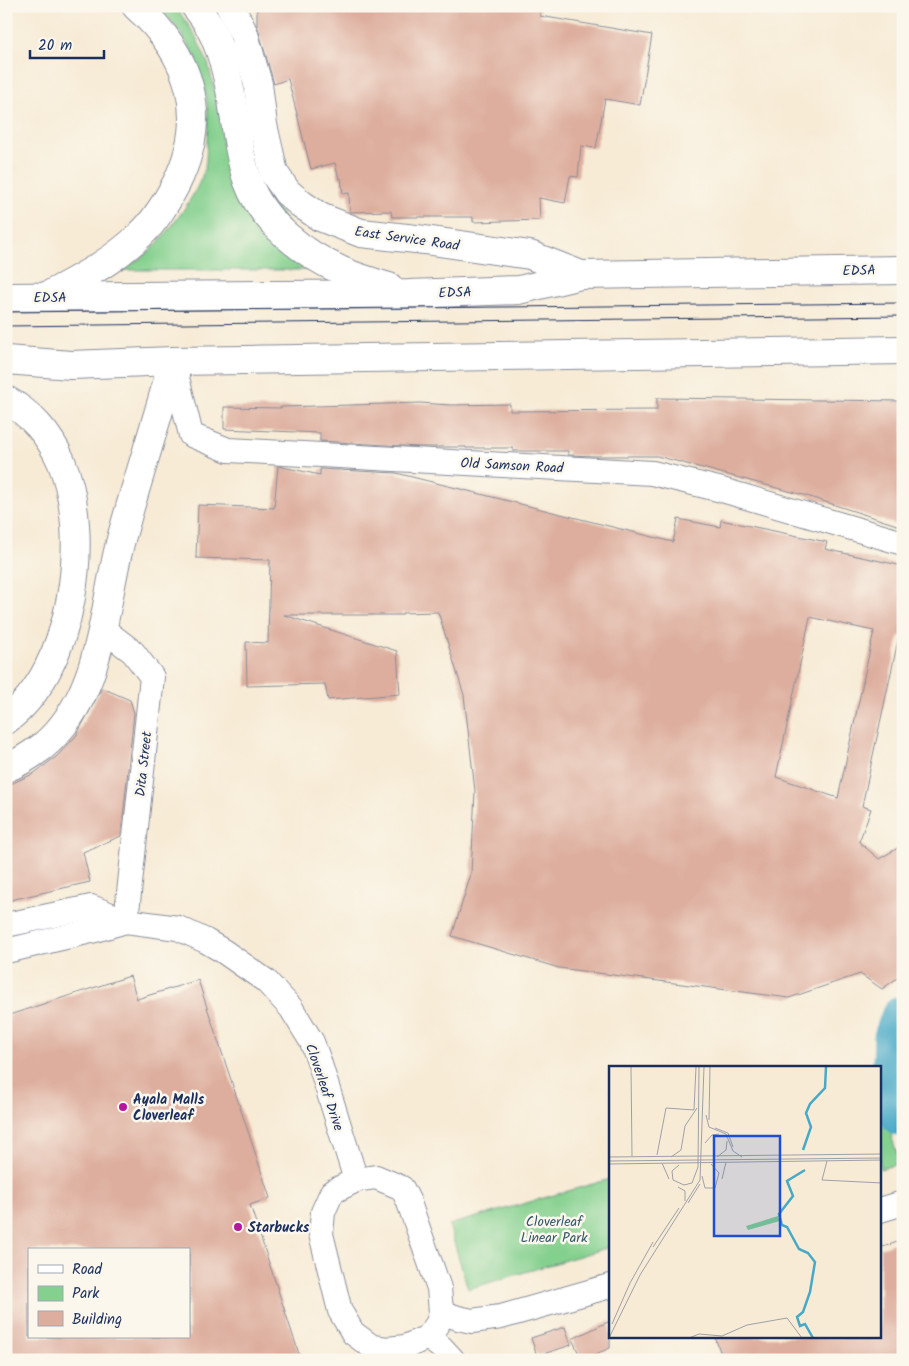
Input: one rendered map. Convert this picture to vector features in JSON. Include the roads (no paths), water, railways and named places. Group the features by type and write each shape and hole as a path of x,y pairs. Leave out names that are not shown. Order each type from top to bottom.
{"main road":[{"path":"45,297 106,263 149,226 180,176 189,149 194,108 184,70 166,38 136,6"},
{"path":"195,6 209,26 219,49 227,75 241,156 248,182 254,197 264,212 296,243 318,259 344,272 409,294"},
{"name":"East Service Road","path":"230,6 244,34 258,84 268,152 274,173 287,192 301,204 320,217 361,233 530,255 581,275"},
{"name":"EDSA","path":"6,297 409,294 519,290 581,275 903,270"},
{"path":"6,375 71,365 173,361 903,350"},
{"path":"6,360 71,365"},
{"path":"6,768 38,750 54,736 66,722 86,685 103,628 122,532 156,424 173,361"},
{"path":"6,400 30,417 53,444 68,483 75,532 74,563 69,606 55,652 48,669 33,692 19,710 6,720"}],"street":[{"name":"Old Samson Road","path":"173,361 191,435 228,450 652,473 722,490 903,543"},
{"name":"Dita Street","path":"103,628 133,652 152,677 126,921"},
{"name":"Cloverleaf Drive","path":"6,925 91,907 126,921 178,928 206,941 266,981 291,1008 312,1042 356,1180"},
{"name":"Cloverleaf Drive","path":"6,951 126,921"},
{"path":"376,1177 402,1188 439,1288 441,1312 438,1323 428,1337 405,1346 388,1349 372,1347 353,1332 340,1311 321,1234 323,1212 332,1192 356,1180 376,1177"},
{"path":"882,1209 903,1203"},
{"path":"441,1312 472,1321 501,1316 609,1286"},
{"path":"428,1337 453,1360"}],"waterway":[{"path":"903,1018 896,1038 895,1064 903,1115"}],"tram line":[{"path":"6,312 903,303"},
{"path":"6,326 903,316"}],"place":[{"name":"Ayala Malls Cloverleaf","path":"123,1107"},
{"name":"Starbucks","path":"238,1227"}],"park label":[{"name":"Cloverleaf Linear Park","path":"554,1230"}]}
